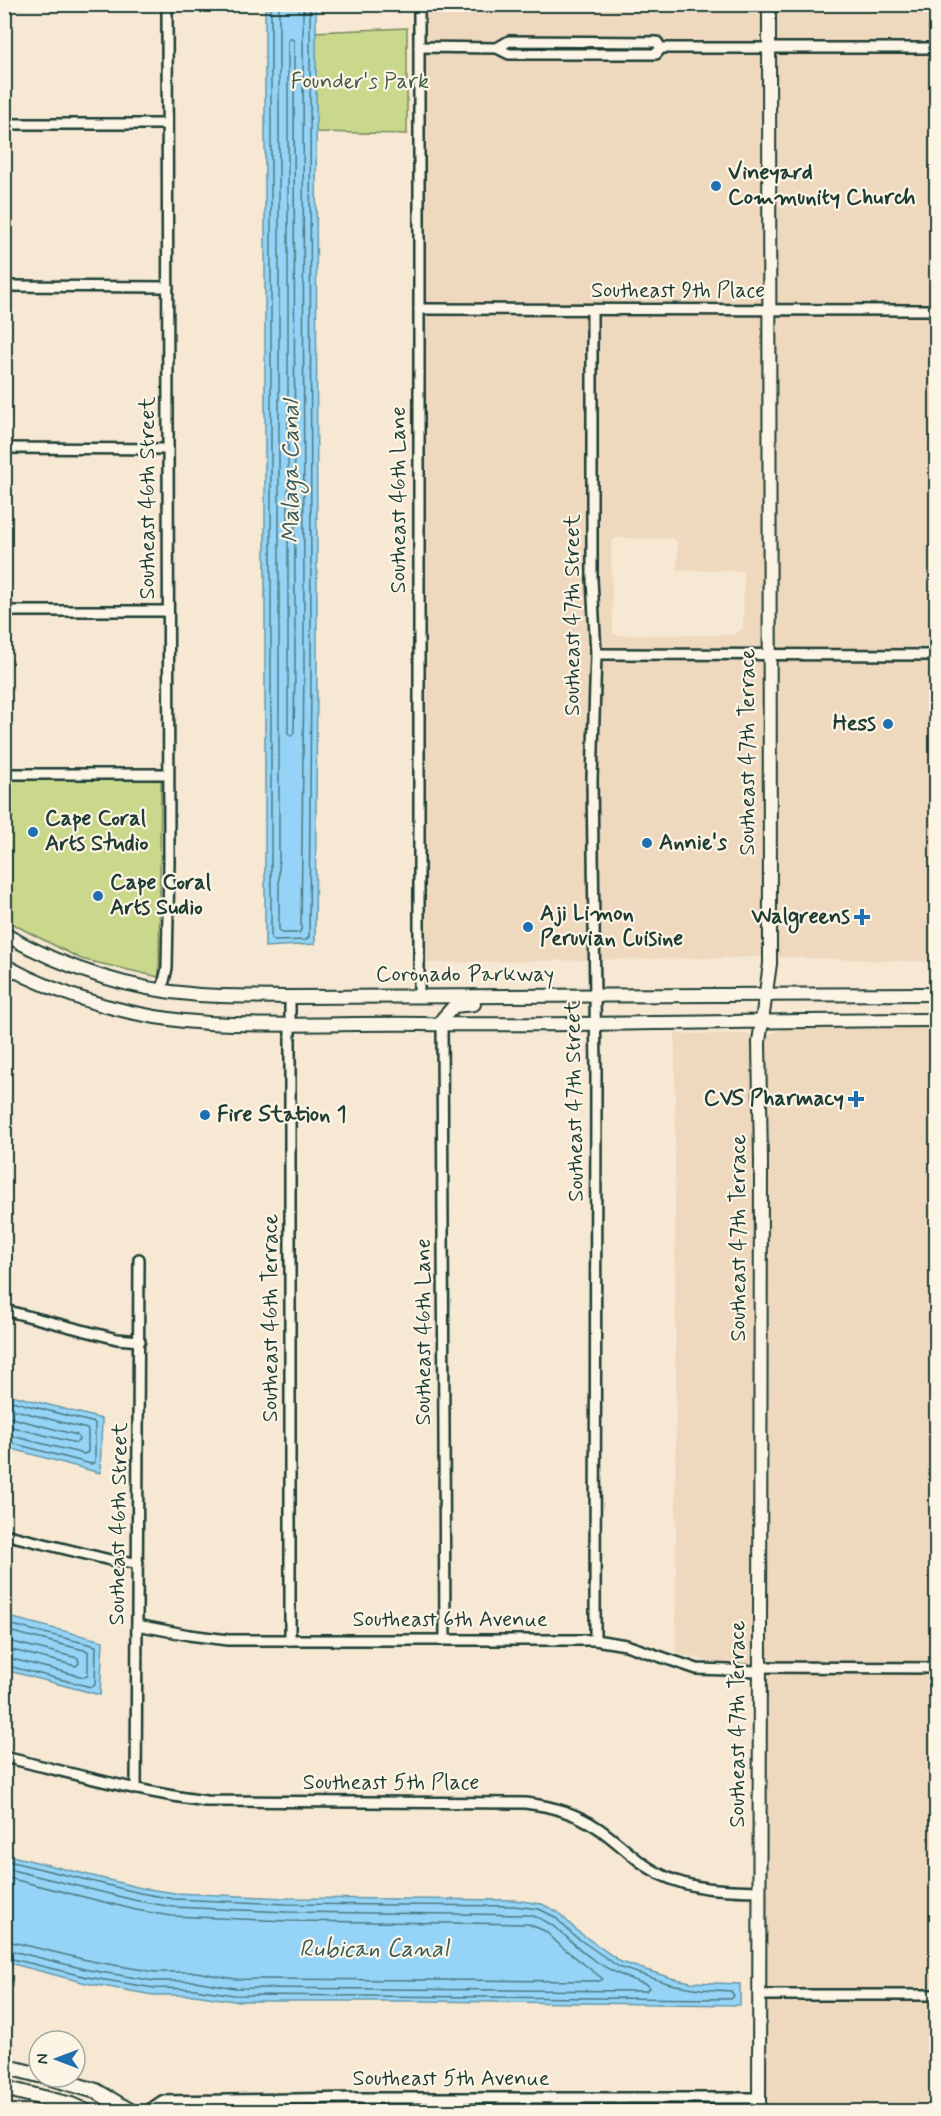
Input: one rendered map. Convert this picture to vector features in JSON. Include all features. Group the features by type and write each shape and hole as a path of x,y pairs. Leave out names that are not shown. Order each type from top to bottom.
{"main road":[{"path":"4,2066 27,2072"},
{"path":"4,2088 71,2105 87,2112"},
{"path":"87,2088 96,2091 132,2112"}],"street":[{"name":"Southeast 46th Street","path":"162,990 167,968 168,774 167,4"},
{"name":"Southeast 46th Lane","path":"419,4 419,996"},
{"name":"Southeast 47th Terrace","path":"759,2112 761,1160 759,1042 770,964 769,4"},
{"path":"419,47 496,48 509,54 582,55 656,54 661,48 936,48"},
{"path":"4,124 167,124"},
{"path":"4,286 168,287"},
{"name":"Southeast 9th Place","path":"419,309 936,310"},
{"name":"Southeast 47th Street","path":"592,311 592,579 596,654 592,772 595,1640"},
{"path":"4,448 168,449"},
{"path":"4,611 168,611"},
{"path":"596,654 936,655"},
{"path":"4,774 168,774"},
{"name":"Coronado Parkway","path":"4,934 37,951 86,971 124,983 198,995 290,997 936,994"},
{"path":"4,966 61,992 109,1006 141,1014 208,1023 442,1024 936,1020"},
{"path":"442,1024 443,1018 454,1006 492,1004 503,996"},
{"name":"Southeast 46th Terrace","path":"290,997 290,1640"},
{"name":"Southeast 46th Lane","path":"442,1024 445,1640"},
{"name":"Southeast 46th Street","path":"136,1789 139,1259"},
{"path":"4,1310 117,1339 140,1341"},
{"path":"4,1534 110,1560 138,1563"},
{"name":"Southeast 6th Avenue","path":"137,1625 218,1639 595,1640 626,1645 697,1669 936,1668"},
{"name":"Southeast 5th Place","path":"4,1757 171,1797 224,1802 525,1803 540,1805 585,1820 650,1869 670,1879 691,1886 759,1891"},
{"path":"759,1995 936,1995"},
{"name":"Southeast 5th Avenue","path":"146,2112 162,2101 356,2098 759,2098"}],"shaded area":[{"path":"421,5 762,5 763,957 415,963","holes":["617,538 673,538 678,543 677,570 742,571 744,574 743,628 734,635 616,635 613,633 612,540"]},
{"path":"776,5 936,5 936,962 776,957"},
{"path":"936,1026 936,2111 766,2112 767,1035 788,1027"},
{"path":"675,1034 753,1034 752,1670 743,1670 676,1653"}],"green space":[{"name":"Founder's Park","path":"407,28 407,134 314,132 313,32"},
{"path":"161,774 159,977 81,959 5,919 4,775"}],"water":[{"name":"Malaga Canal","path":"265,5 316,5 317,668 315,944 265,947"},
{"path":"4,1393 102,1419 100,1473 5,1447"},
{"path":"5,1616 103,1641 100,1695 5,1670"},
{"name":"Rubican Canal","path":"4,1854 141,1888 175,1893 287,1898 514,1900 542,1904 558,1912 576,1930 621,1962 691,1982 740,1984 740,2005 234,2001 195,1995 153,1995 86,1983 5,1962"}],"place":[{"name":"Vineyard Community Church","path":"716,186"},
{"name":"Hess","path":"888,724"},
{"name":"Cape Coral Arts Studio","path":"33,832"},
{"name":"Annie's","path":"647,843"},
{"name":"Cape Coral Arts Sudio","path":"98,896"},
{"name":"Walgreens","path":"862,917"},
{"name":"Aji Limon Peruvian Cuisine","path":"528,927"},
{"name":"CVS Pharmacy","path":"856,1099"},
{"name":"Fire Station 1","path":"205,1115"}]}
